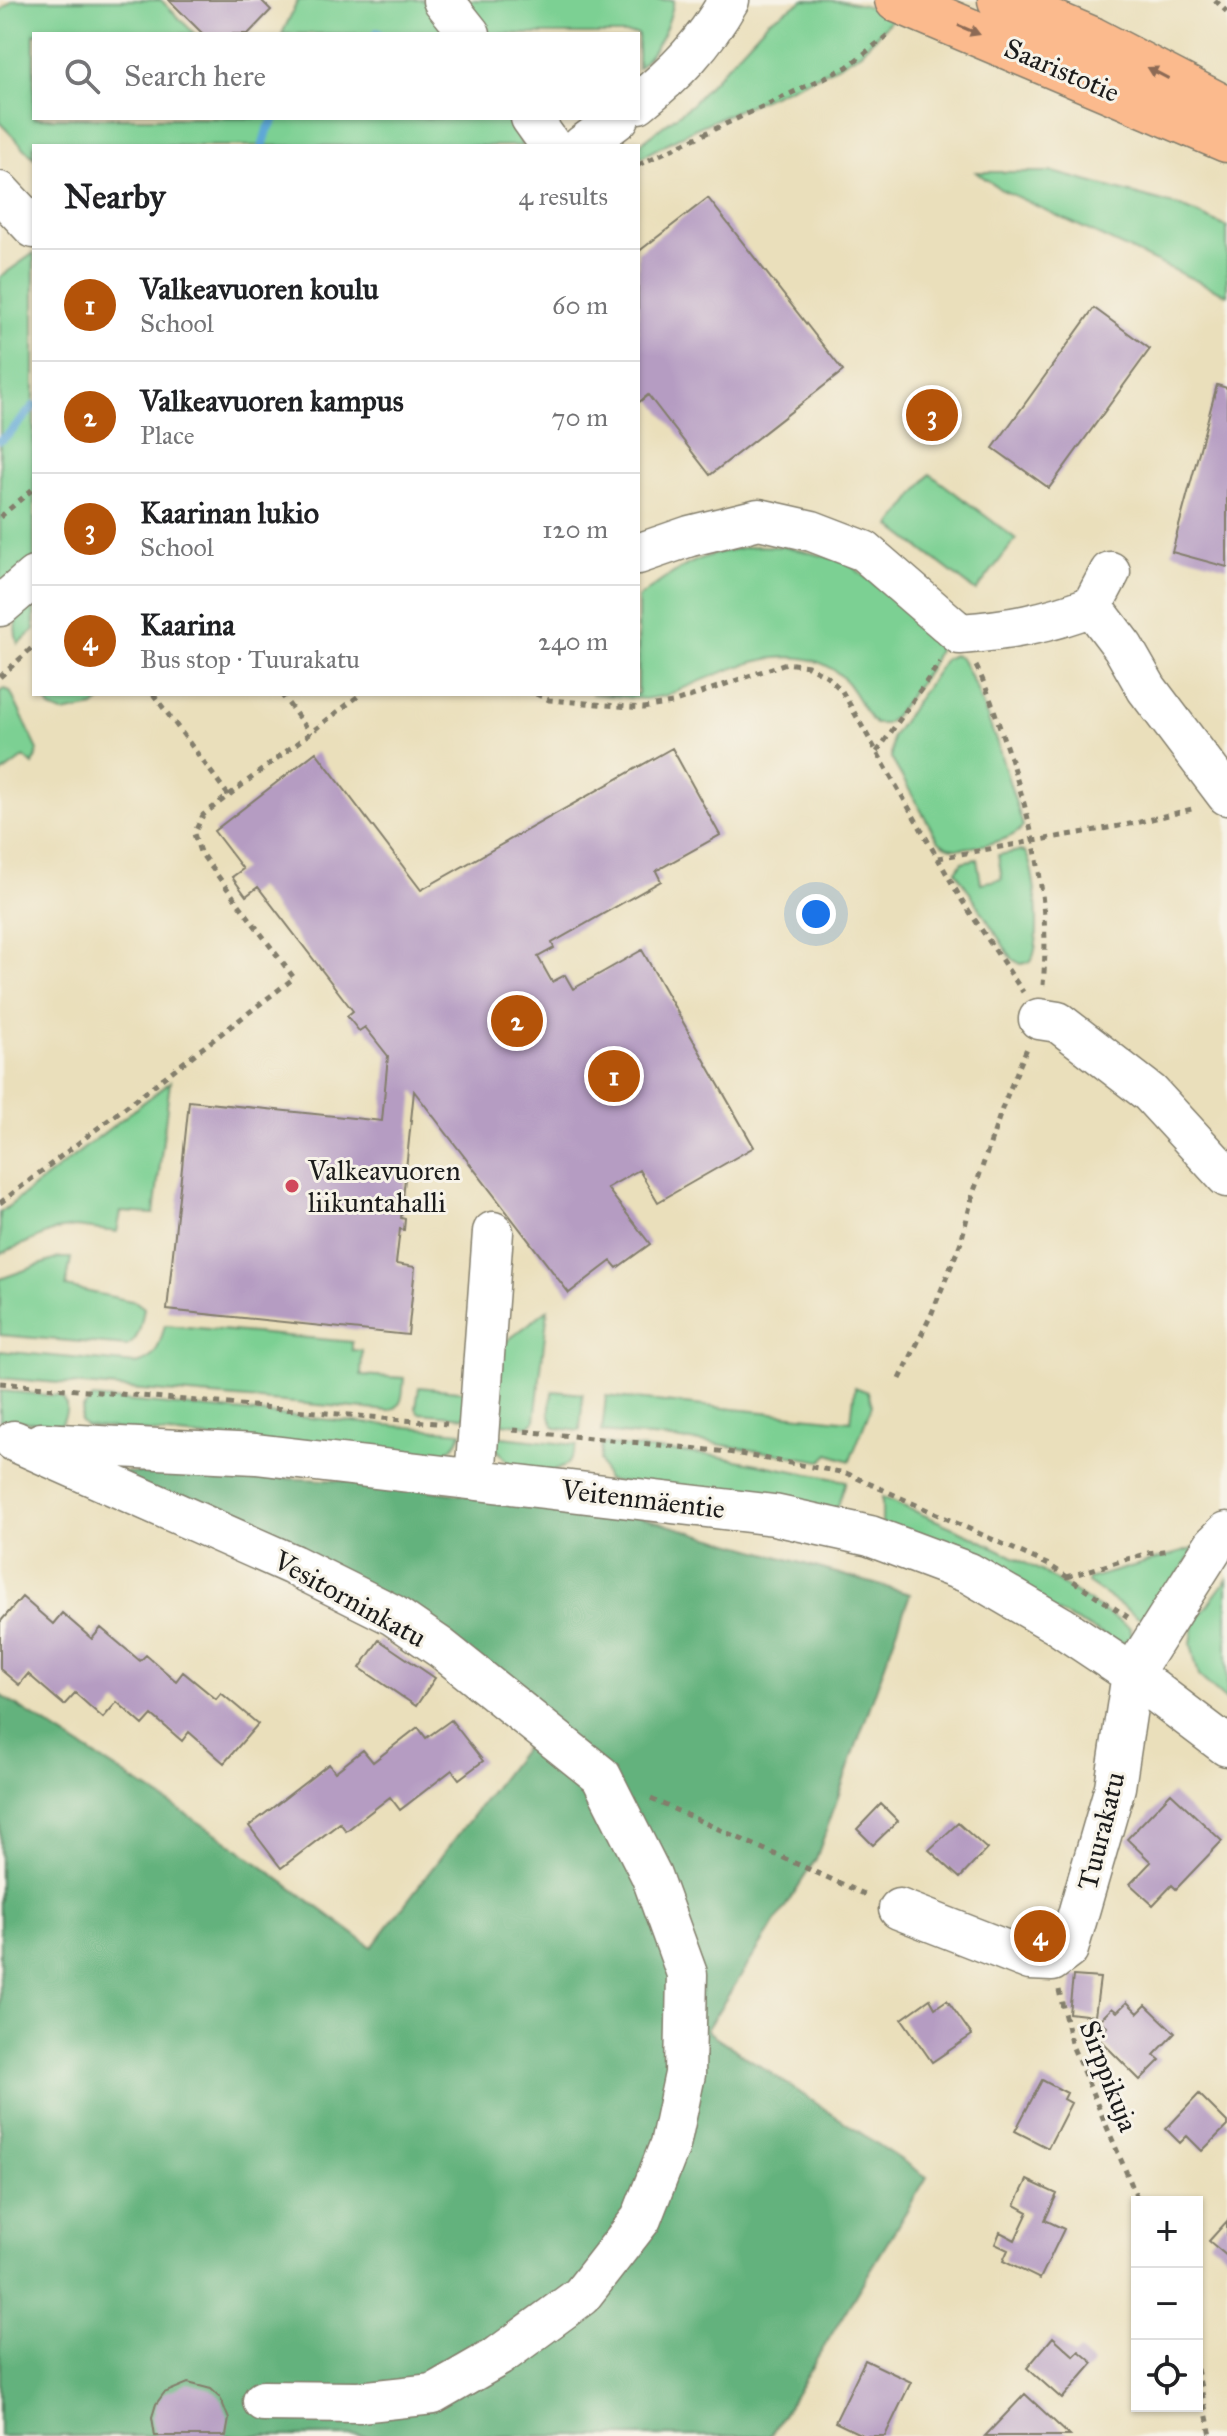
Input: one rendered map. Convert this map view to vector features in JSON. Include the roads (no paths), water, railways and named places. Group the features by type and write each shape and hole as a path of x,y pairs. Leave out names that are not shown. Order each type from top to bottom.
{"main road":[{"name":"Saaristotie","path":"1000,0 1092,39 1227,109"},
{"name":"Saaristotie","path":"898,13 1227,140"}],"street":[{"path":"443,0 468,32"},
{"path":"640,101 698,49 729,0"},
{"path":"532,120 550,144"},
{"path":"585,144 616,120"},
{"path":"0,192 32,226"},
{"path":"640,553 690,536 759,519 812,531 864,551 960,634 1015,630 1101,589 1123,647 1212,802"},
{"path":"0,606 32,579"},
{"path":"1039,1019 1058,1022 1150,1093 1227,1177"},
{"path":"475,1479 493,1232"},
{"name":"Veitenmäentie","path":"7,1441 256,1454 774,1515 870,1536 969,1573 1060,1626 1132,1674 1227,1746"},
{"name":"Vesitorninkatu","path":"7,1441 293,1565 393,1615 441,1648 601,1776 651,1875 687,1974 685,2074 670,2145 641,2219 581,2296 499,2356 433,2394 359,2402 263,2401"},
{"path":"1132,1674 1221,1539"},
{"name":"Tuurakatu","path":"899,1909 1030,1960 1052,1961 1068,1949 1115,1787 1132,1674"}],"waterway":[{"path":"264,144 274,120"},
{"path":"0,440 32,408"}],"place":[{"name":"Kaarinan lukio","path":"932,415"},
{"name":"Valkeavuoren kampus","path":"517,1021"},
{"name":"Valkeavuoren koulu","path":"614,1076"},
{"name":"Valkeavuoren liikuntahalli","path":"292,1186"},
{"name":"Kaarina","path":"1040,1936"}]}
